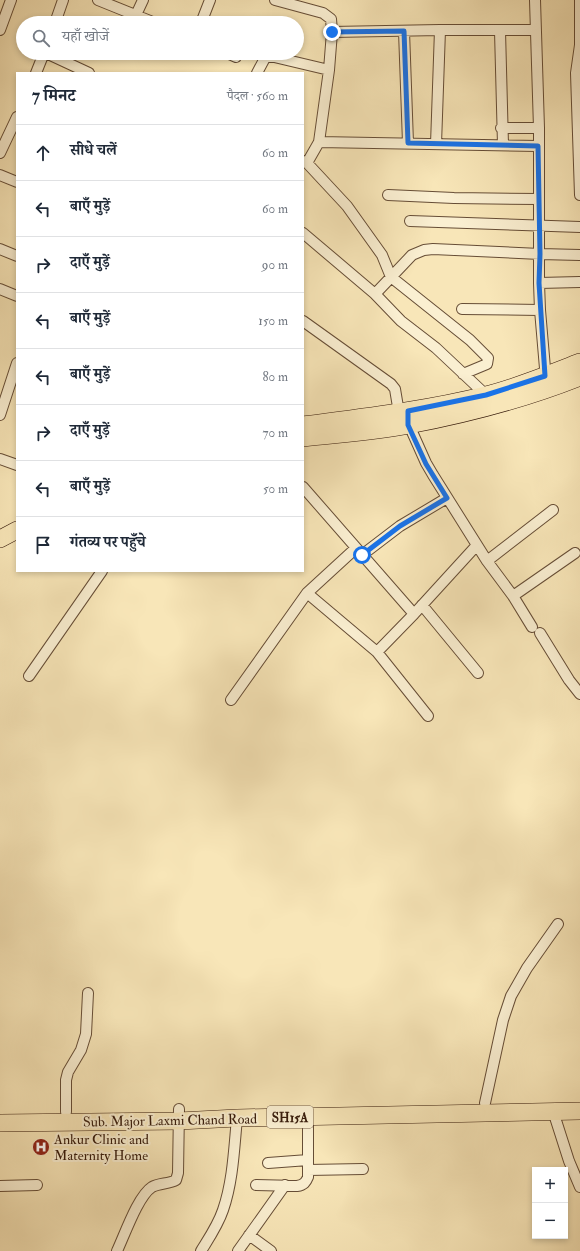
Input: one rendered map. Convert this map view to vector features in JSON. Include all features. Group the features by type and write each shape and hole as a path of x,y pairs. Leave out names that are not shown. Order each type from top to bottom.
{"main road":[{"path":"304,425 405,416 506,403 547,383 580,362"},
{"path":"304,438 405,416 486,395 580,377"},
{"path":"0,539 16,531"},
{"path":"0,550 16,542"},
{"name":"Sub. Major Laxmi Chand Road","path":"0,1123 485,1103 580,1101"},
{"name":"Sub. Major Laxmi Chand Road","path":"0,1114 66,1112 237,1118 580,1110"}],"street":[{"path":"0,30 11,0"},
{"path":"58,16 64,0"},
{"path":"98,0 136,15 144,0"},
{"path":"204,16 210,0"},
{"path":"276,0 323,13 331,19 332,32 329,70 319,142 305,162 347,206 382,255 391,277 470,340 488,358 487,364 463,374"},
{"path":"535,0 539,128 539,283 547,383"},
{"path":"580,0 580,45 576,73 580,195"},
{"path":"436,144 440,30"},
{"path":"500,30 502,145"},
{"path":"332,32 536,30"},
{"path":"404,31 408,143"},
{"path":"36,72 42,60"},
{"path":"60,60 87,72"},
{"path":"258,72 265,60"},
{"path":"287,60 329,70"},
{"path":"0,153 16,119"},
{"path":"501,128 539,128"},
{"path":"319,142 538,146"},
{"path":"0,175 16,182"},
{"path":"388,194 454,198 539,199"},
{"path":"410,221 540,225 580,228"},
{"path":"304,234 375,294 401,321 436,348 486,395"},
{"path":"0,249 16,256"},
{"path":"375,294 412,255 424,250 433,249 580,255"},
{"path":"539,283 580,282"},
{"path":"0,289 16,296"},
{"path":"462,309 540,310"},
{"path":"304,322 392,384 426,464 487,562 513,596 580,694"},
{"path":"0,415 16,366"},
{"path":"0,459 16,465"},
{"path":"304,488 414,614"},
{"path":"231,700 307,594 359,552 447,498"},
{"path":"487,562 553,510"},
{"path":"377,652 477,545"},
{"path":"513,596 575,552"},
{"path":"29,676 101,572"},
{"path":"307,594 377,652 428,716"},
{"path":"422,605 478,673"},
{"path":"485,1103 503,1020 512,996 526,968 558,924"},
{"path":"66,1112 66,1080 68,1072 81,1050 86,1034 88,993"},
{"path":"553,1111 569,1161 580,1187"},
{"path":"117,1251 141,1197 153,1186 176,1180 178,1173 179,1115"},
{"path":"256,1185 302,1185 307,1180 308,1117"},
{"path":"201,1251 218,1222 228,1196 237,1118"},
{"path":"268,1163 363,1169"},
{"path":"0,1186 37,1185"},
{"path":"238,1251 285,1185"},
{"path":"249,1236 271,1251"}],"place":[{"name":"Ankur Clinic and Maternity Home","path":"41,1147"}],"route":[{"path":"332,32 404,31 408,143 538,146 540,225 539,283 545,376 486,395 408,411 408,425 426,464 447,498 413,517 362,555"}]}
